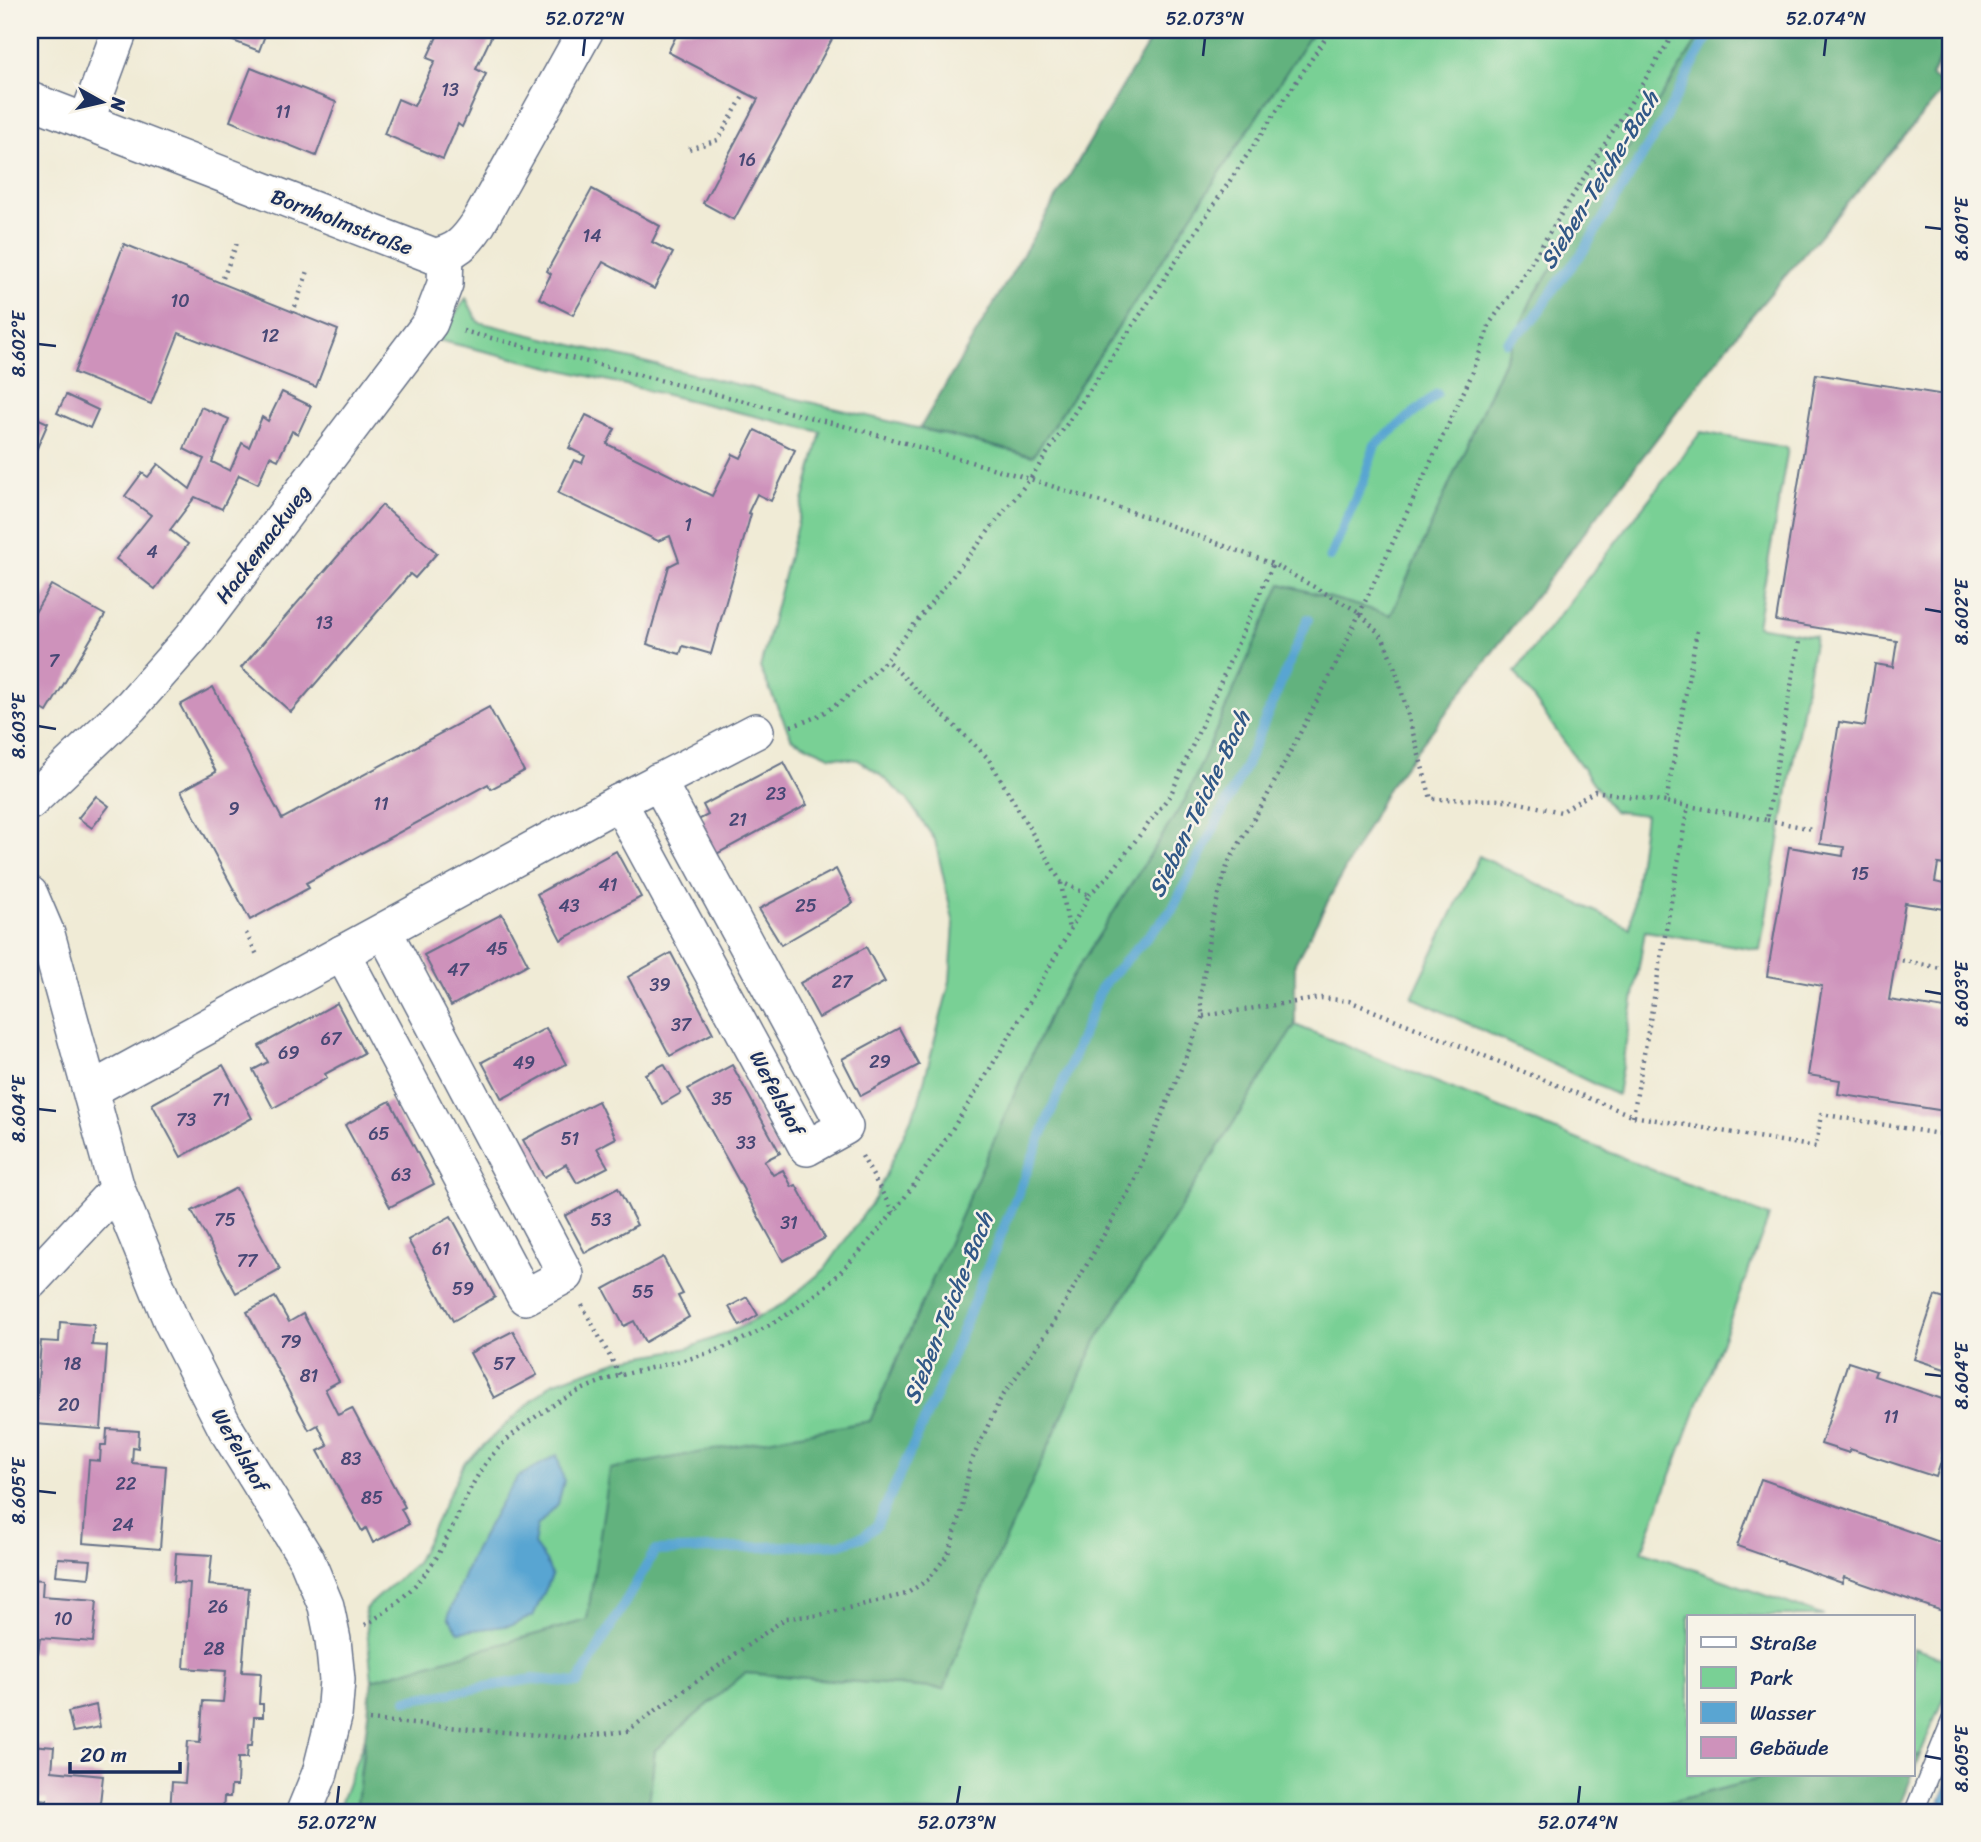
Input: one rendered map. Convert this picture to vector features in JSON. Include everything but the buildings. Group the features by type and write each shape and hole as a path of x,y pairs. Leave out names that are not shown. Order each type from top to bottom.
{"street":[{"path":"86,122 120,30"},
{"path":"446,254 460,247 478,225 586,30"},
{"name":"Bornholmstraße","path":"30,100 421,252 434,256 446,254"},
{"name":"Hackemackweg","path":"30,802 131,706 192,637 430,323 445,284 446,254"},
{"path":"91,1090 619,802 756,731"},
{"name":"Wefelshof","path":"619,802 807,1148 845,1127 658,781"},
{"name":"Wefelshof","path":"30,894 47,934 117,1189 172,1323 226,1429 307,1560 326,1606 337,1681 334,1717 320,1773 304,1812"},
{"path":"342,953 525,1297 566,1275 384,931"},
{"path":"30,1282 117,1189"}],"lane":[{"path":"1914,1812 1951,1721"}],"path":[{"path":"756,731 800,724 866,683 886,660 1030,479 1332,30"},
{"path":"334,1717 572,1738 627,1731 786,1618 820,1615 906,1594 929,1579 948,1554 961,1514 970,1464 1000,1400 1054,1322 1134,1182 1203,1016 1200,1000 1212,919 1228,863 1265,800 1332,672 1473,372 1490,323 1515,288 1676,30"},
{"path":"689,149 718,141 745,93"},
{"path":"223,278 237,243"},
{"path":"295,307 309,271"},
{"path":"430,323 860,430 1030,479 1150,518 1273,564 1359,612 1383,638 1392,660 1431,799 1506,800 1561,812 1595,791 1812,829"},
{"path":"1089,895 1110,874 1171,794 1273,564"},
{"path":"1667,803 1698,631"},
{"path":"1767,820 1799,641"},
{"path":"1633,1116 1688,806"},
{"path":"1061,882 1069,932"},
{"path":"1895,959 1951,970"},
{"path":"1203,1016 1321,998 1349,1001 1633,1116 1816,1147 1821,1114 1951,1136"},
{"path":"845,1127 894,1213"},
{"path":"566,1275 620,1375"}],"green space":[{"path":"1156,30 1314,30 1033,456 920,428"},
{"path":"1314,30 1704,30 1532,299 1391,615 1281,584 1185,800 1052,1009 870,1422 611,1469 587,1620 372,1680 365,1609 416,1563 464,1463 552,1383 619,1360 689,1348 739,1328 783,1304 825,1269 875,1198 919,1101 950,981 954,924 935,840 907,799 878,773 858,760 830,756 792,739 760,668 821,432 438,340 466,298 478,322 1033,456"},
{"path":"1704,30 1951,30 1951,37 1931,76 1946,87 1747,321 1388,788 1295,963 1295,1025 1096,1341 971,1617 944,1689 745,1673 655,1750 648,1812 356,1812 372,1680 587,1620 610,1469 870,1421 1052,1009 1185,800 1281,584 1391,615 1532,299"},
{"path":"1701,432 1788,448 1757,626 1815,636 1760,950 1645,931 1617,1095 1412,997 1479,856 1630,928 1645,815 1613,811 1515,672"},
{"path":"1295,1025 1769,1217 1642,1551 1821,1615 1687,1615 1687,1776 1771,1776 1658,1805 1656,1812 648,1812 655,1750 745,1673 944,1689 971,1617 1096,1341"},
{"path":"1914,1648 1951,1661 1951,1679 1920,1755 1914,1756"},
{"path":"364,1740 356,1812 337,1812"},
{"path":"1920,1755 1914,1770 1914,1756"},
{"path":"1771,1776 1912,1776 1898,1812 1656,1812 1658,1805"}],"water":[{"path":"557,1455 564,1481 558,1504 537,1526 534,1545 546,1561 552,1576 533,1616 512,1625 459,1632 448,1617 471,1557 500,1504 518,1477"},
{"path":"1951,1776 1951,1812 1936,1812"}],"waterway":[{"name":"Sieben-Teiche-Bach","path":"1507,342 1533,320 1582,253 1663,122 1704,43 1714,30"},
{"name":"Sieben-Teiche-Bach","path":"1330,557 1363,482 1375,445 1437,394"},
{"name":"Sieben-Teiche-Bach","path":"407,1700 533,1679 578,1683 655,1551 840,1544 864,1536 877,1525 936,1395 1102,986 1172,910 1245,767 1308,619"}]}
